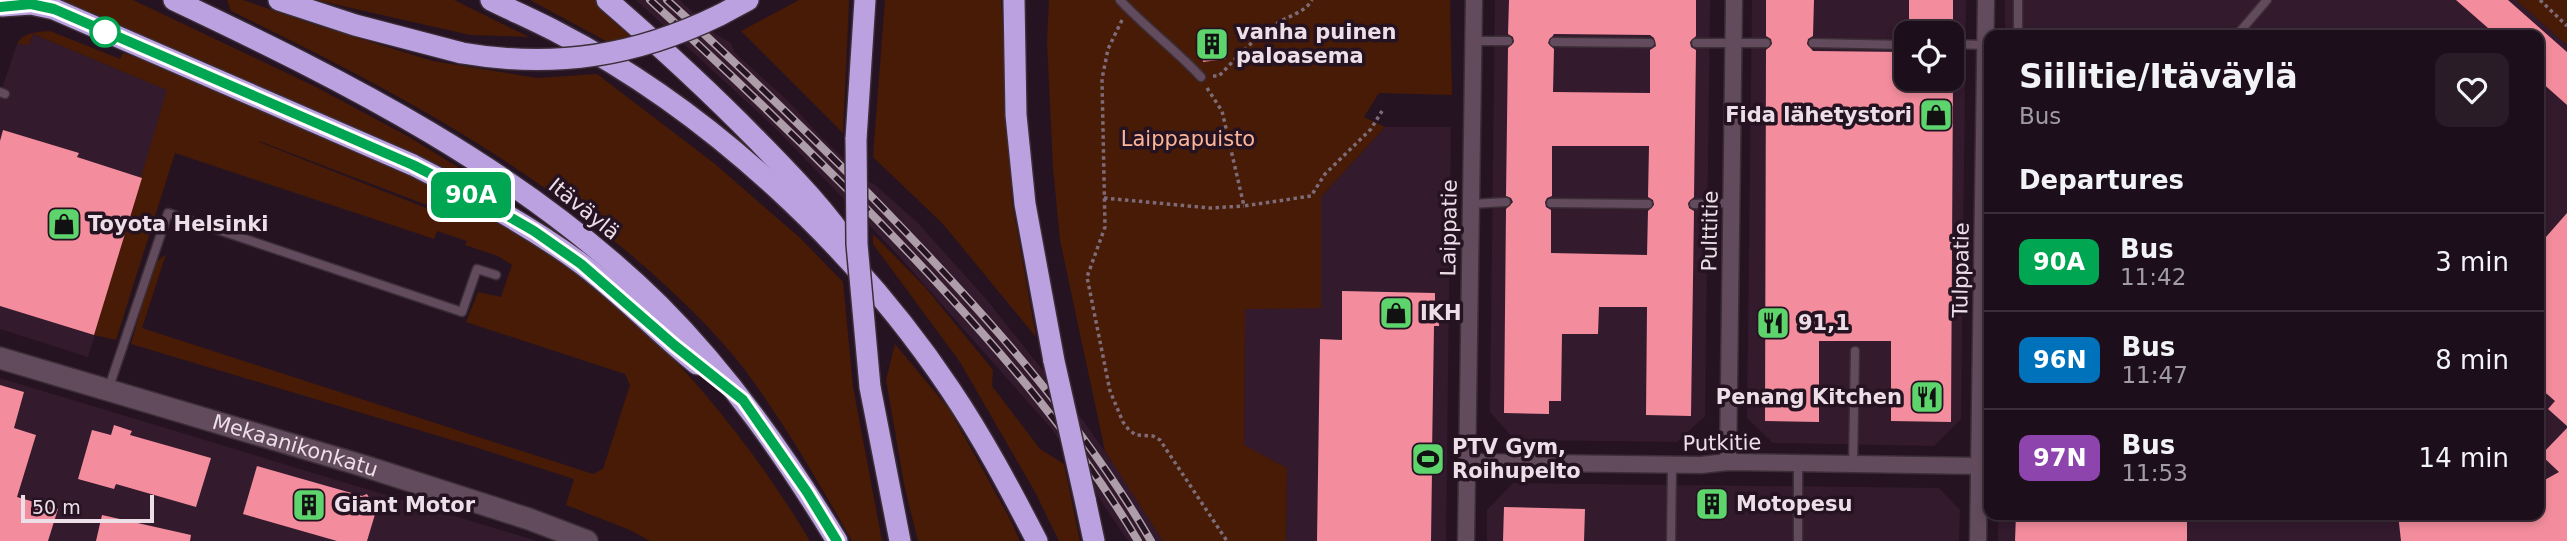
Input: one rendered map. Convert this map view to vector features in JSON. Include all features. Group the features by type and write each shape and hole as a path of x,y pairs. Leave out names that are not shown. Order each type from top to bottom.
{"highway":[{"name":"Itäväylä","path":"174,0 381,104 493,170 593,245 660,306 743,400 807,492 837,541"},
{"path":"279,0 355,25 462,53 499,59 542,60 607,55 672,36 748,0"},
{"path":"491,0 559,33 682,111 765,178 803,214 898,318"},
{"path":"607,0 703,85 832,220 898,318 945,381 987,447 1037,541"},
{"path":"865,0 856,139 859,278 870,387 900,541"},
{"path":"1014,0 1016,115 1025,204 1054,361 1094,541"},
{"path":"3,4 31,4 54,9 413,165 470,194 534,231 581,264 674,345 743,400"}],"street":[{"name":"Laippatie","path":"1466,541 1474,0"},
{"name":"Pulttitie","path":"1728,462 1734,0"},
{"name":"Tulppatie","path":"1985,30 1986,0"},
{"name":"Mekaanikonkatu","path":"0,358 364,466 529,519 587,541"},
{"name":"Tulppatie","path":"1978,541 1984,362"},
{"name":"Putkitie","path":"1467,462 1979,466"}],"lane":[{"path":"1120,0 1181,55 1200,77"},
{"path":"2018,0 2018,30"},
{"path":"2241,30 2267,0"},
{"path":"1473,41 1508,41"},
{"path":"1554,42 1650,43"},
{"path":"1696,43 1766,43"},
{"path":"1813,43 1894,45"},
{"path":"1964,44 1984,45"},
{"path":"1471,204 1506,202"},
{"path":"1552,202 1648,204"},
{"path":"1694,204 1732,203"},
{"path":"108,390 168,213 462,312 477,269 496,275"},
{"path":"1853,464 1855,351"},
{"path":"1798,463 1798,541"},
{"path":"1671,541 1672,465"}],"path":[{"path":"1244,206 1222,111 1200,77 1219,76 1249,45 1277,23 1308,7 1312,0"},
{"path":"2540,0 2567,26"},
{"path":"1131,12 1119,23 1108,49 1102,79 1105,227 1087,277 1110,391 1129,430 1136,435 1153,436 1160,440 1227,541"},
{"path":"1104,198 1210,208 1311,196 1325,174 1371,129 1382,111"}],"shaded area":[{"path":"636,0 680,0 715,34 731,43 735,53 790,103 867,181 874,184 917,222 986,299 1084,422 1132,490 1163,541 1128,541 1051,428 899,256 775,128"},
{"path":"1495,0 1710,0 1705,416 1677,442 1515,440 1490,412"},
{"path":"1752,0 1966,0 1961,419 1934,446 1773,443 1747,418"},
{"path":"2005,0 2516,0 2567,45 2567,541 1998,541 1998,520 2544,520 2544,30 2005,30"},
{"path":"33,34 168,90 88,357 0,329 0,94 17,44 29,45"},
{"path":"1385,127 1451,127 1446,541 1286,541 1287,468 1244,446 1245,309 1320,307 1321,197"},
{"path":"0,378 419,505 537,541 0,541"},
{"path":"1513,483 1939,488 1960,510 1959,541 1487,541 1487,510"}],"green space":[{"path":"48,0 133,0 316,87 409,137 464,171 462,181"},
{"path":"227,0 243,0 433,61 537,78 597,74 715,164 800,238 843,282 853,387 882,541 852,541 788,433 734,356 672,291 597,227 549,191 447,125 341,66 231,11"},
{"path":"316,0 454,0 529,37 470,35"},
{"path":"530,0 595,0 637,34 608,42"},
{"path":"799,0 849,0 843,133 741,31"},
{"path":"885,0 1001,0 1012,202 1036,337 943,224 873,157"},
{"name":"Laippapuisto","path":"1049,0 1450,0 1452,95 1379,93 1364,117 1385,127 1321,197 1321,308 1245,309 1244,445 1287,468 1286,541 1163,541 1105,451 1060,240 1053,168 1047,41"},
{"path":"2516,0 2567,0 2567,45"},
{"path":"50,31 120,59 123,53 155,64 331,140 454,197 502,223 540,248 613,301 687,374 753,454 810,541 650,541 630,530 566,505 574,479 131,344 154,264 166,254 142,328 593,474 603,469 630,385 625,374 466,322 478,292 501,297 512,265 498,256 465,245 467,241 437,231 434,239 175,153 116,340 94,335 167,90 33,34 29,45 17,44 27,35","holes":["259,141 424,204 459,221"]},
{"path":"873,234 925,287 993,370 992,386 1040,449 1064,464 1080,541 1059,541 1035,492 960,362 873,244"},
{"path":"895,344 949,409 1020,541 918,541 905,489 886,380"}],"building":[{"path":"1509,0 1696,0 1696,36 1690,42 1691,47 1696,50 1694,197 1688,203 1689,208 1694,211 1691,416 1646,415 1647,307 1599,307 1598,334 1562,334 1561,401 1549,401 1549,414 1504,413 1506,209 1513,202 1506,196 1508,48 1514,42 1513,37 1508,34","holes":["1554,34 1650,35 1656,46 1650,50 1650,93 1553,92 1554,49 1548,43","1552,146 1649,146 1648,197 1653,200 1654,205 1648,211 1647,255 1551,253 1551,210 1546,207 1545,202 1552,196"]},
{"path":"1766,0 1814,0 1813,36 1808,39 1807,44 1813,51 1894,52 1894,91 1953,91 1951,422 1891,421 1891,341 1819,341 1819,422 1765,421 1766,50 1772,44 1771,39 1766,36"},
{"path":"1909,0 1953,0 1953,21 1909,21"},
{"path":"2456,0 2508,0 2542,30 2490,30"},
{"name":"vanha puinen paloasema","path":"1223,30 1226,59 1203,62 1199,33"},
{"path":"2544,32 2567,52 2567,105 2544,84"},
{"name":"Toyota Helsinki","path":"3,130 79,153 77,157 142,178 94,335 0,306 0,141"},
{"path":"2567,213 2567,426 2548,409 2555,401 2544,391 2544,239"},
{"path":"1342,291 1435,293 1435,310 1440,310 1439,326 1434,326 1432,454 1438,454 1438,471 1432,471 1431,541 1317,541 1320,339 1342,340"},
{"path":"0,385 24,392 14,428 36,435 17,497 58,509 48,541 0,541"},
{"path":"114,425 132,431 130,435 211,458 196,507 116,484 114,489 78,479 92,430 111,435"},
{"path":"2567,428 2567,541 2401,541 2399,520 2544,520 2544,480 2559,472 2544,458 2544,452"},
{"name":"Giant Motor","path":"257,466 362,496 367,494 376,511 367,541 337,541 243,514"},
{"name":"Motopesu","path":"1698,493 1727,493 1726,514 1698,514"},
{"path":"1504,507 1585,509 1584,541 1503,541"},
{"path":"102,515 191,535 190,541 96,541"},
{"path":"2016,520 2187,520 2187,541 2015,541"}],"railway":[{"path":"650,0 825,167 955,303 1012,367 1066,434 1138,541"},
{"path":"667,0 772,98 874,199 987,320 1091,449 1151,541"}],"bus line":[{"name":"90A","path":"0,7 31,4 54,9 413,165 534,231 616,292 674,345 743,400 774,442 837,541"}],"place":[{"name":"vanha puinen paloasema","path":"1212,44"},
{"name":"Fida lähetystori","path":"1936,115"},
{"name":"Toyota Helsinki","path":"64,224"},
{"name":"IKH","path":"1396,313"},
{"name":"91,1","path":"1773,323"},
{"name":"Penang Kitchen","path":"1927,397"},
{"name":"PTV Gym, Roihupelto","path":"1428,459"},
{"name":"Motopesu","path":"1712,504"},
{"name":"Giant Motor","path":"309,505"}]}
